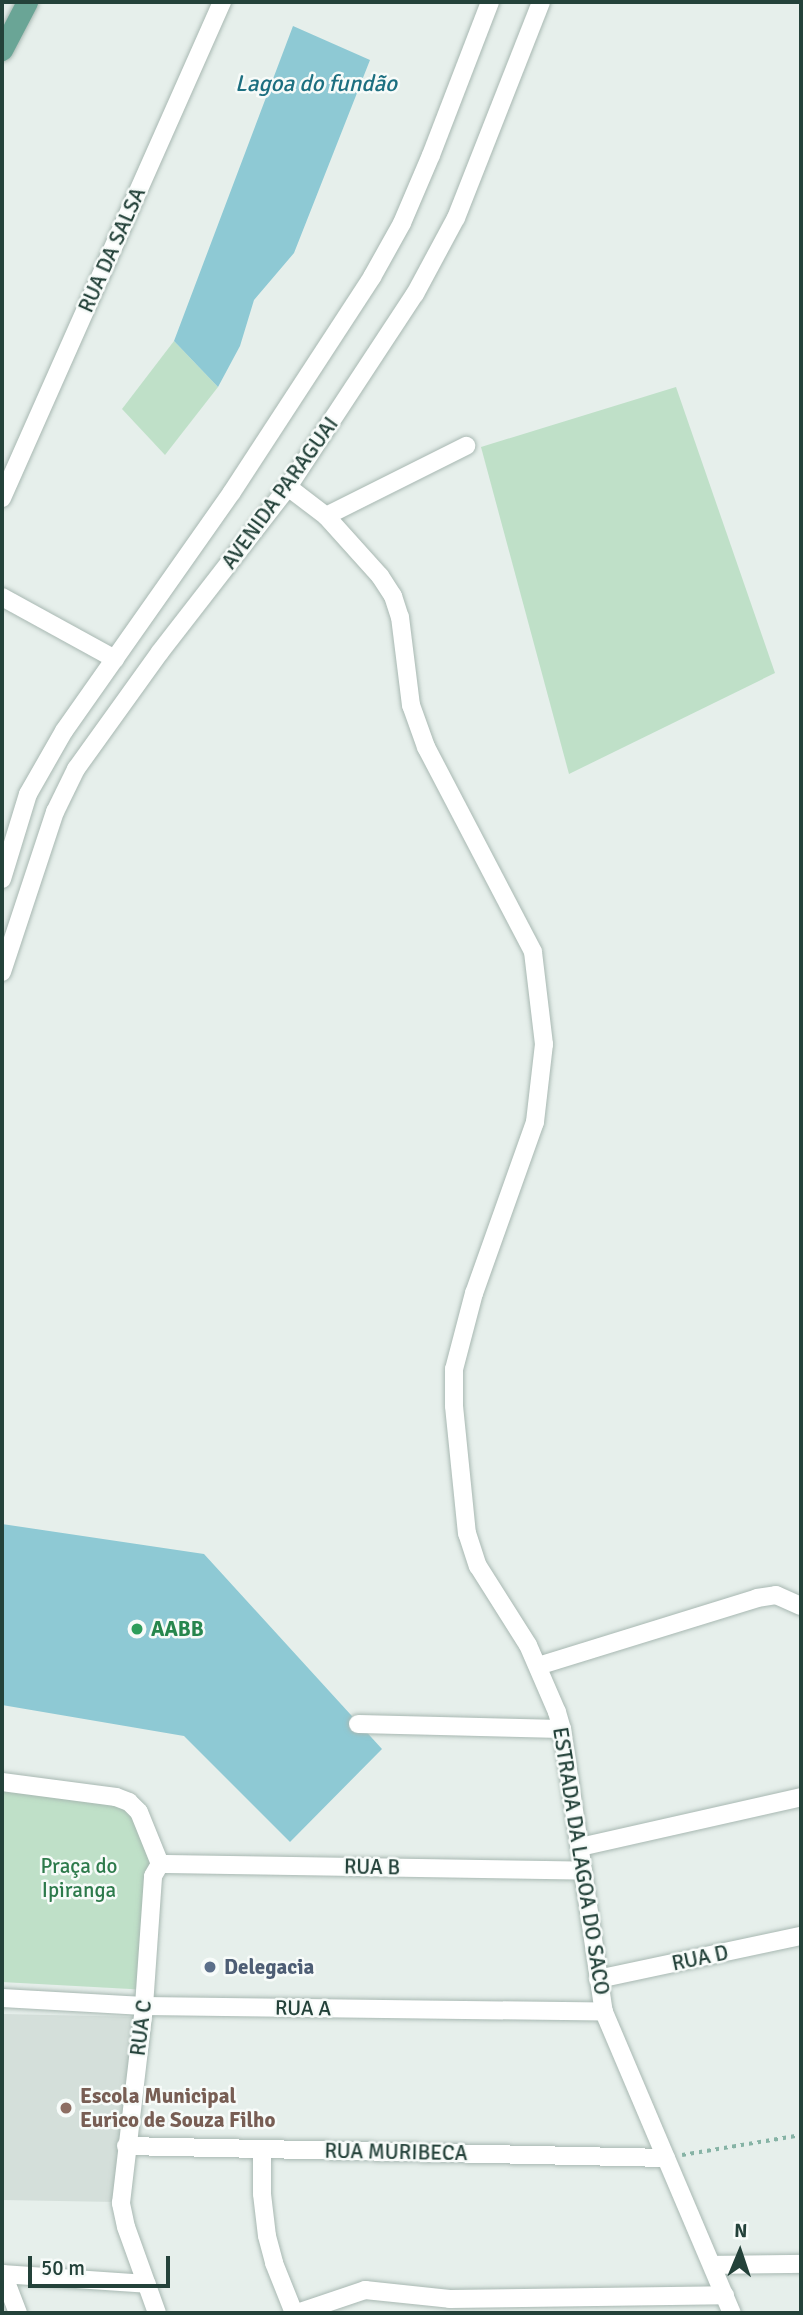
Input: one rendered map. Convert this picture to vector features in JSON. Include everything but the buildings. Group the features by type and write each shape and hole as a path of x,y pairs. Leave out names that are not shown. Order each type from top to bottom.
{"main road":[{"path":"2,50 27,2"}],"street":[{"name":"RUA DA SALSA","path":"2,498 222,2"},
{"name":"AVENIDA PARAGUAI","path":"2,879 37,777 64,731 313,371 372,277 402,223 489,2"},
{"name":"AVENIDA PARAGUAI","path":"2,972 55,812 76,769 160,652 288,487 415,295 456,218 541,2"},
{"path":"326,516 466,446"},
{"name":"ESTRADA DA LAGOA DO SACO","path":"288,487 326,516 380,576 393,596 400,617 411,705 426,747 440,778 525,933 537,974 544,1044 535,1122 474,1293 454,1369 454,1406 466,1521 472,1551 484,1578 538,1666 562,1729 604,2012 732,2313"},
{"path":"2,597 116,659"},
{"path":"538,1666 757,1598 784,1597 801,1606"},
{"path":"359,1724 562,1729"},
{"path":"2,1782 116,1797 129,1802 139,1812 160,1864"},
{"path":"580,1847 801,1797"},
{"name":"RUA B","path":"160,1864 583,1871"},
{"name":"RUA C","path":"158,2313 121,2203 144,2006 153,1876 160,1864"},
{"name":"RUA D","path":"598,1979 801,1936"},
{"name":"RUA A","path":"2,1998 144,2006 604,2012"},
{"name":"RUA MURIBECA","path":"126,2146 666,2158"},
{"path":"262,2149 261,2185 267,2236 295,2313 365,2290 452,2306 725,2295"},
{"path":"713,2265 801,2264"},
{"path":"18,2313 2,2274 147,2284"}],"path":[{"path":"666,2158 801,2135"}],"shaded area":[{"name":"Escola Municipal Eurico de Souza Filho","path":"2,2014 143,2017 117,2202 2,2200"}],"green space":[{"path":"174,341 218,387 165,455 122,409"},
{"path":"676,387 775,673 569,774 481,447"},
{"name":"Praça do Ipiranga","path":"2,1786 135,1807 158,1858 149,1990 2,1982"}],"water":[{"name":"Lagoa do fundão","path":"293,26 370,60 294,253 254,300 240,346 218,387 174,341"},
{"name":"AABB","path":"2,1524 204,1554 382,1749 290,1842 184,1736 2,1705"}],"place":[{"name":"AABB","path":"137,1629"},
{"name":"Delegacia","path":"210,1967"},
{"name":"Escola Municipal Eurico de Souza Filho","path":"66,2108"}]}
